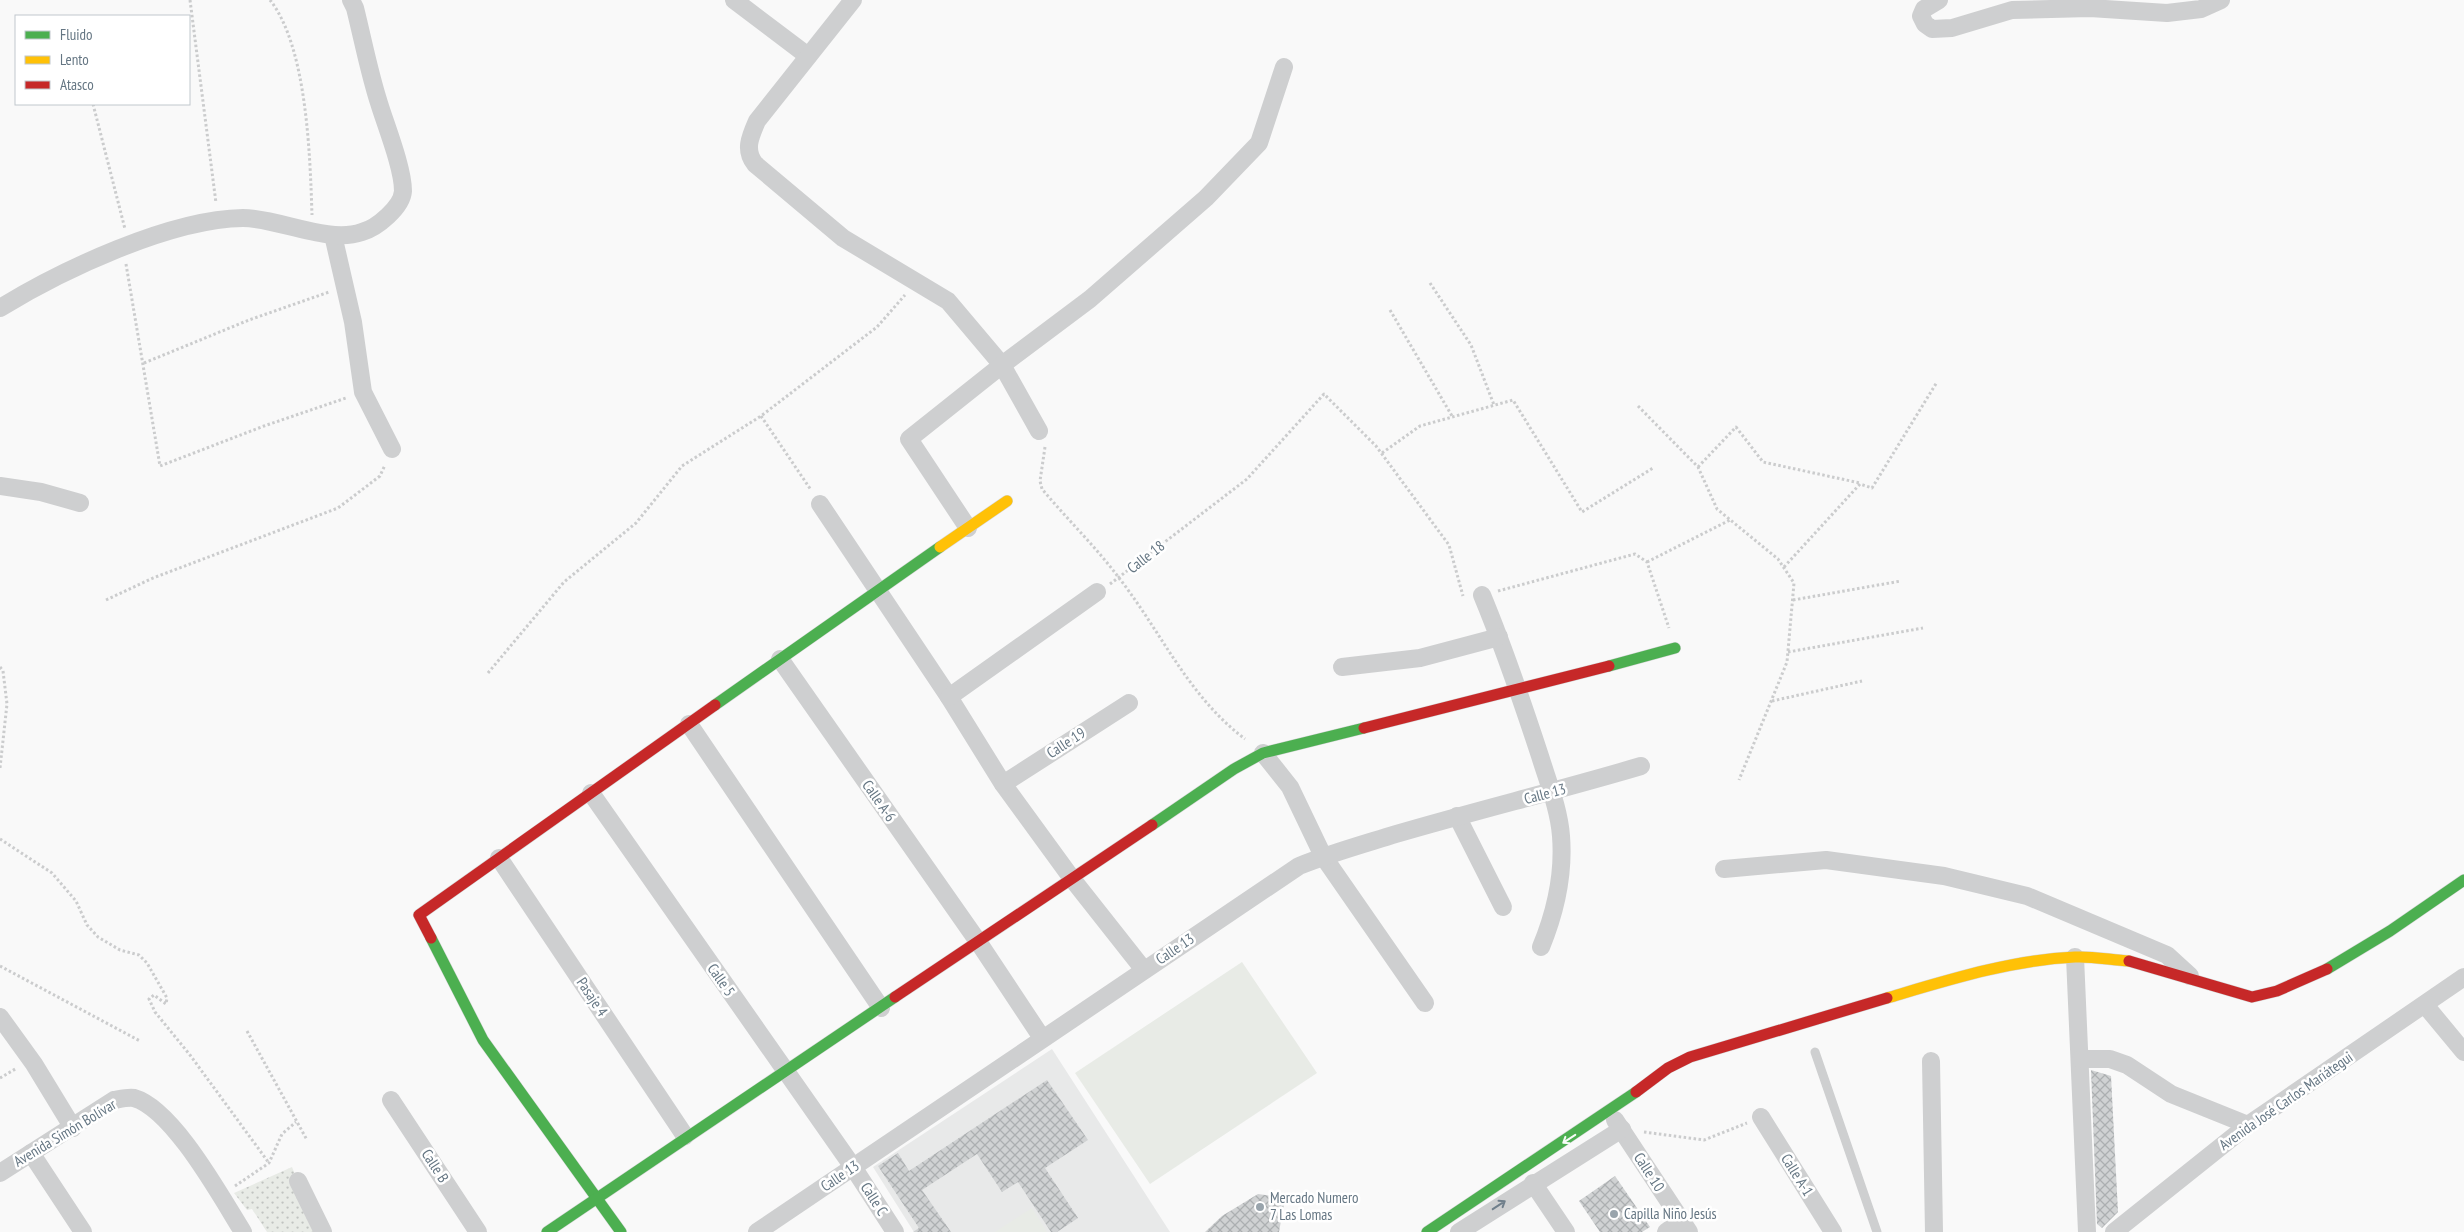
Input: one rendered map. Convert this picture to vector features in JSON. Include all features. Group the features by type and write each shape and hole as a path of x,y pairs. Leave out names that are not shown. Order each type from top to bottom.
{"street":[{"path":"0,308 40,284 126,247 193,224 244,218 333,235 362,232 393,213 403,192 400,172 375,92 355,8 351,0"},
{"path":"734,0 808,56"},
{"path":"853,0 757,121 748,144 748,156 843,238 948,301 1002,364 1039,431"},
{"path":"1939,0 1924,9 1921,16 1925,24 1932,29 1952,28 2012,10 2090,8 2167,13 2201,9 2221,0"},
{"path":"968,528 909,439 1002,364 1090,300 1206,198 1259,143 1284,67"},
{"path":"333,235 346,286 363,392 392,449"},
{"path":"0,486 40,492 80,503"},
{"path":"622,1232 483,1040 419,915 1007,501"},
{"path":"820,504 949,697 1003,784 1073,880 1144,970"},
{"path":"949,697 1097,592"},
{"path":"1482,595 1519,690 1552,793 1561,836 1561,865 1555,907 1541,947"},
{"path":"1342,668 1420,658 1499,637"},
{"path":"547,1232 685,1136 979,943 1234,769 1263,753 1519,690 1676,648"},
{"name":"Calle A-6","path":"780,659 979,943 1042,1038"},
{"name":"Calle 19","path":"1003,784 1129,703"},
{"path":"689,724 881,1008"},
{"path":"1263,753 1290,787 1323,856 1425,1003"},
{"name":"Calle 13","path":"757,1232 1299,866 1323,856 1456,816 1552,793 1641,766"},
{"name":"Calle 5","path":"591,793 853,1167"},
{"path":"1456,816 1503,907"},
{"name":"Pasaje 4","path":"499,858 685,1136"},
{"path":"1724,869 1826,860 1944,876 2027,896 2167,955 2190,977"},
{"path":"1427,1232 1609,1112 1668,1068 1690,1057 1964,975 2016,964 2075,957 2132,961 2252,997 2269,994 2328,968 2416,914 2464,880"},
{"path":"2075,957 2081,1059 2087,1232"},
{"name":"Avenida José Carlos Mariátegui","path":"2114,1232 2248,1125 2464,977"},
{"path":"2425,1005 2464,1052"},
{"path":"0,1017 34,1064 73,1128"},
{"path":"2081,1059 2110,1059 2127,1065 2171,1094 2248,1125"},
{"path":"1931,1061 1934,1232"},
{"name":"Avenida Simón Bolívar","path":"0,1173 114,1100 132,1098 148,1105 170,1125 192,1152 220,1196"},
{"name":"Calle B","path":"391,1100 478,1232"},
{"name":"Calle 10","path":"1609,1112 1685,1227"},
{"name":"Calle A-1","path":"1761,1117 1832,1232"},
{"path":"1458,1232 1533,1183 1622,1129"},
{"path":"31,1154 83,1232"},
{"name":"Calle C","path":"853,1167 896,1232"},
{"path":"298,1181 323,1232"},
{"path":"1533,1183 1566,1232"},
{"path":"220,1196 243,1232"},
{"path":"1666,1232 1685,1227"}],"lane":[{"path":"1815,1052 1877,1232"}],"path":[{"path":"190,0 218,221"},
{"path":"270,0 278,10 297,58 310,158 313,231"},
{"path":"93,105 126,247 160,466 264,426 363,392"},
{"path":"1430,282 1471,345 1494,405"},
{"path":"488,673 564,582 636,523 682,466 761,416 878,327 916,283"},
{"path":"144,363 249,320 346,286"},
{"path":"1390,310 1452,416"},
{"path":"1698,467 1736,427 1763,462 1872,488 1937,382"},
{"name":"Calle 18","path":"1097,592 1119,578 1247,480 1324,394 1382,453"},
{"path":"1653,468 1582,512 1513,400 1420,426 1382,453 1449,544 1464,600 1635,554 1647,562 1676,648"},
{"path":"1638,406 1698,467 1716,509 1778,559 1794,583 1787,662 1739,780"},
{"path":"761,416 820,504"},
{"path":"1039,431 1046,443 1040,481 1042,489 1119,578 1197,693 1232,729 1263,753"},
{"path":"106,600 153,578 338,508 380,476 392,449"},
{"path":"1784,567 1860,484"},
{"path":"1647,562 1730,520"},
{"path":"1793,600 1901,581"},
{"path":"1788,652 1923,628"},
{"path":"0,667 3,671 7,704 0,768"},
{"path":"1771,701 1862,681"},
{"path":"0,703 7,704"},
{"path":"0,839 52,873 76,901 87,926 98,937 120,950 139,955 147,963 167,998 166,1004 154,995 149,999 155,1012 190,1055 269,1163"},
{"path":"0,966 140,1041"},
{"path":"247,1031 307,1140"},
{"path":"1622,1129 1704,1140 1761,1117"},
{"path":"220,1196 269,1163 282,1134 296,1122"}],"shaded area":[{"path":"1242,962 1317,1073 1150,1184 1075,1073"},
{"path":"1052,1049 1170,1232 914,1232 873,1167"},
{"path":"292,1167 318,1232 267,1232 252,1209 247,1210 234,1193"},
{"path":"1032,1208 1047,1232 995,1232"}],"building":[{"path":"2091,1070 2111,1076 2118,1212 2102,1228 2097,1224"},
{"path":"1047,1080 1088,1140 1045,1168 1078,1218 1057,1232 1051,1232 1018,1182 1002,1192 977,1154 922,1190 951,1232 913,1232 919,1228 878,1166 898,1153 909,1171"},
{"name":"Capilla Niño Jesús","path":"1615,1176 1650,1227 1642,1232 1600,1232 1579,1201"},
{"name":"Mercado Numero 7 Las Lomas","path":"1258,1194 1285,1198 1279,1232 1205,1232 1222,1216"}],"traffic: fast":[{"path":"715,705 940,547"},
{"path":"1609,666 1675,648"},
{"path":"1152,825 1234,769 1263,753 1364,728"},
{"path":"2327,969 2390,931 2464,880"},
{"path":"431,938 483,1040 621,1232"},
{"path":"547,1232 895,997"},
{"path":"1427,1232 1636,1092"}],"traffic: slow":[{"path":"940,547 1007,501"},
{"path":"1887,998 1933,984 2027,962 2081,957 2129,961"}],"traffic: jam":[{"path":"1364,728 1609,666"},
{"path":"431,938 419,915 715,705"},
{"path":"895,997 1152,825"},
{"path":"2129,961 2252,997 2277,991 2327,969"},
{"path":"1636,1092 1668,1068 1690,1057 1887,998"}],"place":[{"name":"Mercado Numero 7 Las Lomas","path":"1260,1207"},
{"name":"Capilla Niño Jesús","path":"1614,1214"}]}
